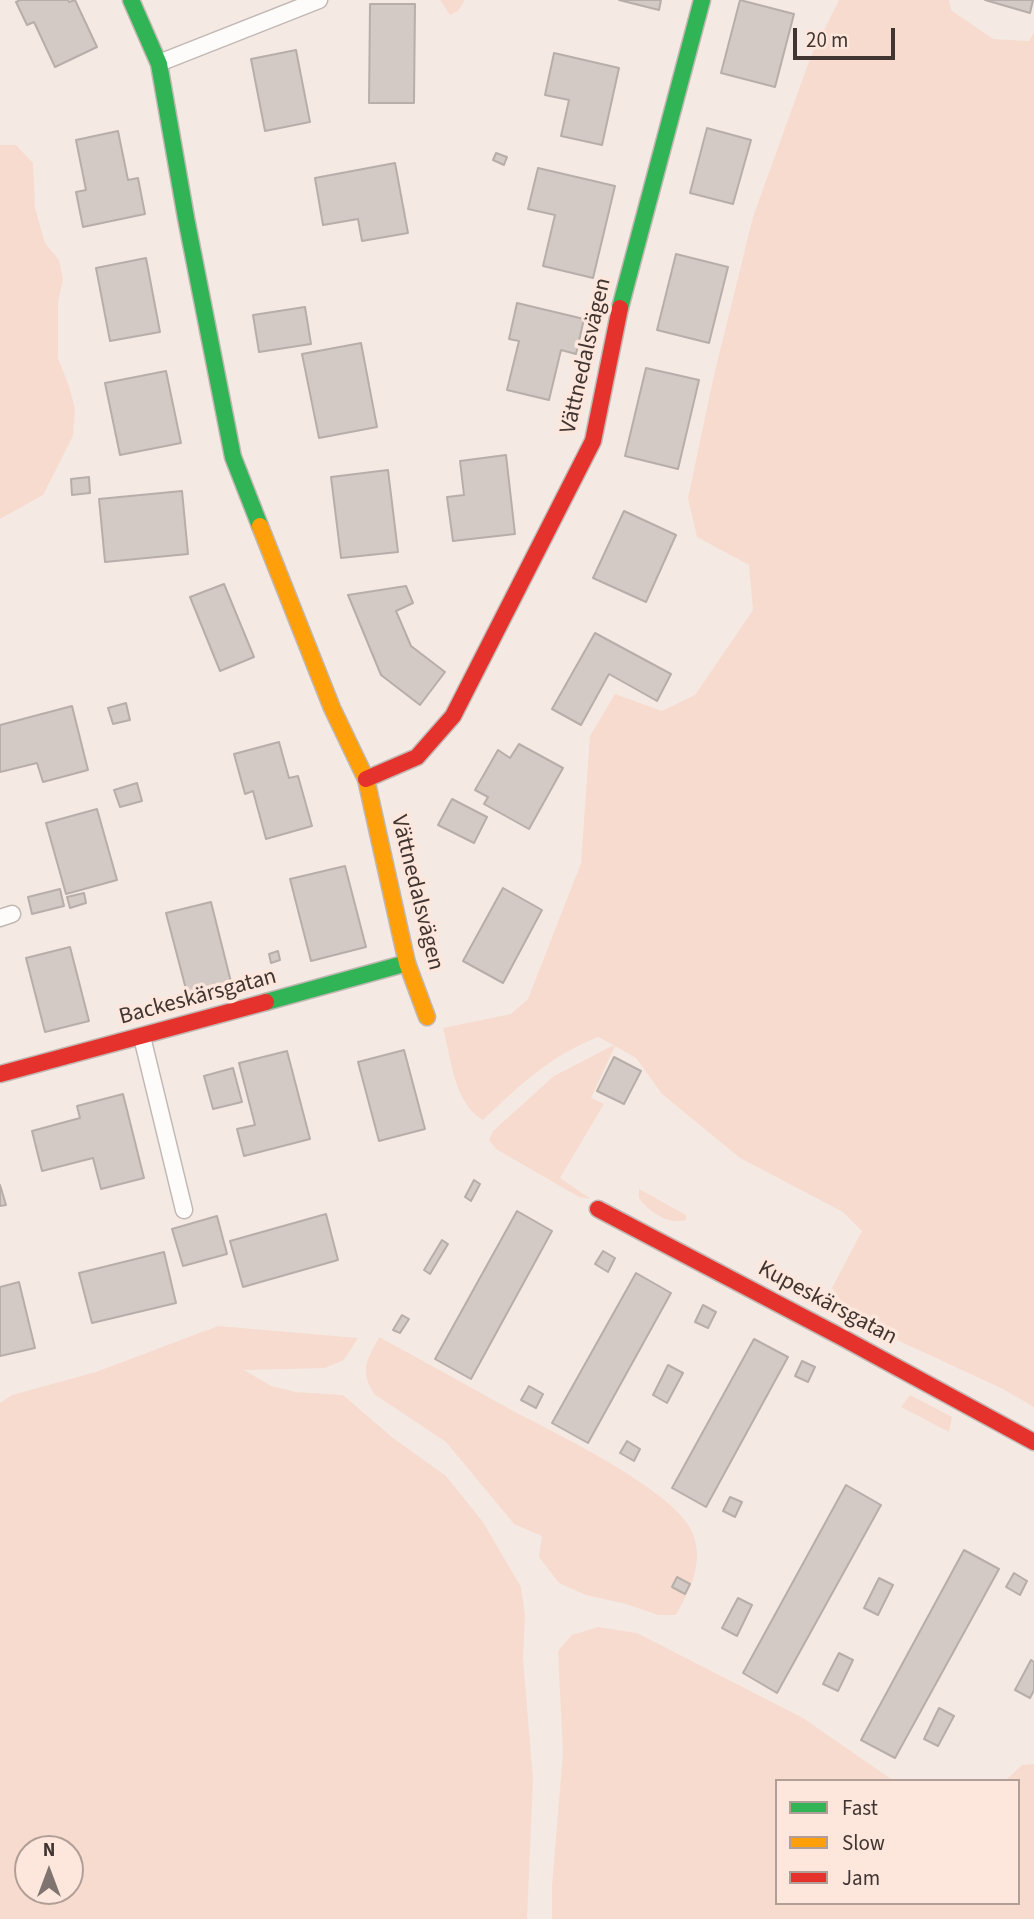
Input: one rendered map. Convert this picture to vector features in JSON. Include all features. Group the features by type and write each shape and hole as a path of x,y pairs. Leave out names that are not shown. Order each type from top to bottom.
{"street":[{"name":"Vättnedalsvägen","path":"131,0 159,64 233,457 332,708 366,779 407,963 427,1017"},
{"name":"Vättnedalsvägen","path":"366,779 417,757 453,716 593,441 614,333 702,0"},
{"name":"Backeskärsgatan","path":"0,1074 407,963"},
{"name":"Kupeskärsgatan","path":"598,1209 1034,1442"}],"lane":[{"path":"159,64 319,0"},
{"path":"142,1037 184,1210"}],"shaded area":[{"path":"440,0 465,0 458,11 450,15"},
{"path":"839,0 949,0 951,10 993,39 1029,41 1034,33 1034,1407 1003,1389 869,1327 845,1306 832,1288 862,1231 843,1212 740,1158 662,1094 636,1058 615,1046 591,1098 604,1104 560,1178 591,1199 579,1197 496,1149 489,1140 493,1131 554,1076 614,1045 598,1037 565,1053 523,1083 483,1120 473,1113 460,1092 443,1028 511,1014 528,999 581,863 590,736 615,694 662,711 695,695 753,610 749,565 697,537 688,498 714,375 753,217 811,56"},
{"path":"0,145 16,145 33,163 35,208 45,243 59,260 63,280 58,302 58,358 75,409 73,436 43,495 0,519"},
{"path":"639,1189 686,1215 686,1220 672,1221 654,1212 639,1198"},
{"path":"218,1326 358,1338 344,1360 325,1368 244,1370 271,1386 296,1392 343,1395 393,1438 446,1476 483,1522 521,1587 525,1615 523,1658 533,1780 527,1919 0,1919 0,1403 12,1395 96,1372"},
{"path":"379,1337 586,1449 665,1500 683,1518 693,1534 697,1555 694,1576 676,1615 658,1615 586,1595 559,1583 539,1557 542,1536 514,1524 446,1442 374,1394 367,1378 366,1365"},
{"path":"910,1395 952,1417 949,1432 901,1407"},
{"path":"598,1627 637,1633 803,1718 891,1779 775,1779 775,1905 1020,1905 1020,1779 1007,1779 1022,1765 1034,1764 1034,1919 552,1919 552,1886 563,1752 558,1651 572,1635"}],"building":[{"path":"75,0 97,47 55,67 34,22 27,25 16,2"},
{"path":"619,0 661,0 659,10"},
{"path":"740,0 794,14 775,87 721,73"},
{"path":"985,0 1033,0 1030,13"},
{"path":"370,4 415,4 414,103 369,103"},
{"path":"296,50 310,122 265,131 251,59"},
{"path":"554,53 619,68 602,145 561,136 569,100 545,95"},
{"path":"707,128 751,140 733,204 690,193"},
{"path":"118,131 128,180 138,178 145,214 83,227 76,192 86,190 76,140"},
{"path":"496,153 507,157 504,165 493,160"},
{"path":"395,163 408,233 362,241 358,219 323,225 315,178"},
{"path":"538,168 615,186 593,278 543,266 555,215 528,209"},
{"path":"676,254 728,267 709,343 657,330"},
{"path":"146,258 160,332 110,341 96,268"},
{"path":"517,303 584,319 576,354 561,350 549,400 507,390 519,341 509,339"},
{"path":"305,307 311,344 259,352 253,315"},
{"path":"361,343 377,427 319,438 302,354"},
{"path":"646,368 699,380 678,469 625,456"},
{"path":"166,371 181,443 120,455 105,383"},
{"path":"506,455 515,534 453,541 447,497 464,495 460,461"},
{"path":"388,470 398,552 341,558 331,477"},
{"path":"89,477 90,493 72,495 71,479"},
{"path":"182,491 188,554 105,562 99,499"},
{"path":"624,511 676,535 646,602 593,578"},
{"path":"224,584 254,657 220,671 190,597"},
{"path":"406,586 413,603 396,611 411,646 445,672 420,705 381,675 348,595"},
{"path":"595,633 671,674 657,701 609,674 581,725 552,709"},
{"path":"126,703 130,720 113,724 108,708"},
{"path":"72,706 88,770 43,782 37,763 0,772 0,725"},
{"path":"279,742 289,778 298,776 312,826 266,839 253,791 245,794 234,754"},
{"path":"519,744 563,768 529,829 484,804 488,797 475,790 498,750 510,758"},
{"path":"137,783 142,801 120,807 114,790"},
{"path":"452,799 487,817 474,843 438,825"},
{"path":"97,809 117,880 66,894 46,823"},
{"path":"345,866 366,947 311,961 290,879"},
{"path":"503,888 542,910 503,983 463,961"},
{"path":"60,889 64,906 32,914 28,897"},
{"path":"84,893 86,903 70,908 67,897"},
{"path":"211,902 231,982 187,993 166,913"},
{"path":"70,947 89,1021 45,1032 26,958"},
{"path":"278,951 280,960 271,963 269,954"},
{"path":"404,1050 425,1129 379,1141 358,1062"},
{"path":"287,1051 310,1139 244,1156 237,1129 255,1125 239,1063"},
{"path":"614,1057 641,1071 624,1104 597,1091"},
{"path":"233,1068 242,1102 213,1109 204,1076"},
{"path":"123,1094 144,1178 101,1189 93,1158 42,1171 32,1131 80,1118 77,1106"},
{"path":"474,1180 480,1184 471,1201 465,1197"},
{"path":"0,1185 6,1205 0,1206"},
{"path":"517,1211 552,1231 471,1379 435,1359"},
{"path":"326,1214 338,1260 243,1287 230,1241"},
{"path":"217,1216 227,1254 183,1266 172,1229"},
{"path":"442,1240 448,1244 430,1274 424,1270"},
{"path":"603,1251 615,1258 608,1272 595,1264"},
{"path":"164,1252 176,1303 92,1323 79,1273"},
{"path":"636,1273 671,1293 588,1443 552,1423"},
{"path":"19,1282 35,1348 0,1356 0,1287"},
{"path":"703,1305 716,1312 708,1328 695,1322"},
{"path":"402,1315 409,1319 400,1333 393,1330"},
{"path":"754,1339 788,1357 706,1507 672,1488"},
{"path":"802,1361 815,1367 808,1382 795,1376"},
{"path":"668,1365 683,1373 667,1403 653,1395"},
{"path":"529,1386 543,1394 536,1408 521,1400"},
{"path":"627,1441 640,1449 634,1461 620,1453"},
{"path":"846,1485 881,1505 777,1693 743,1673"},
{"path":"730,1497 742,1502 735,1517 723,1511"},
{"path":"964,1550 999,1569 895,1758 861,1740"},
{"path":"1014,1573 1027,1581 1020,1595 1006,1587"},
{"path":"677,1577 690,1584 685,1594 672,1587"},
{"path":"879,1578 893,1585 878,1615 864,1608"},
{"path":"738,1598 752,1605 737,1636 722,1628"},
{"path":"839,1653 853,1660 838,1691 823,1684"},
{"path":"1031,1660 1034,1662 1034,1690 1030,1698 1015,1690"},
{"path":"939,1708 954,1716 938,1746 924,1739"}],"traffic: fast":[{"path":"131,0 159,64 233,457 260,526"},
{"path":"620,308 702,0"},
{"path":"266,1002 407,963"}],"traffic: slow":[{"path":"260,526 332,708 366,779 407,963 427,1017"}],"traffic: jam":[{"path":"366,779 417,757 453,716 593,441 620,308"},
{"path":"0,1074 266,1002"},
{"path":"598,1209 1034,1442"}]}
